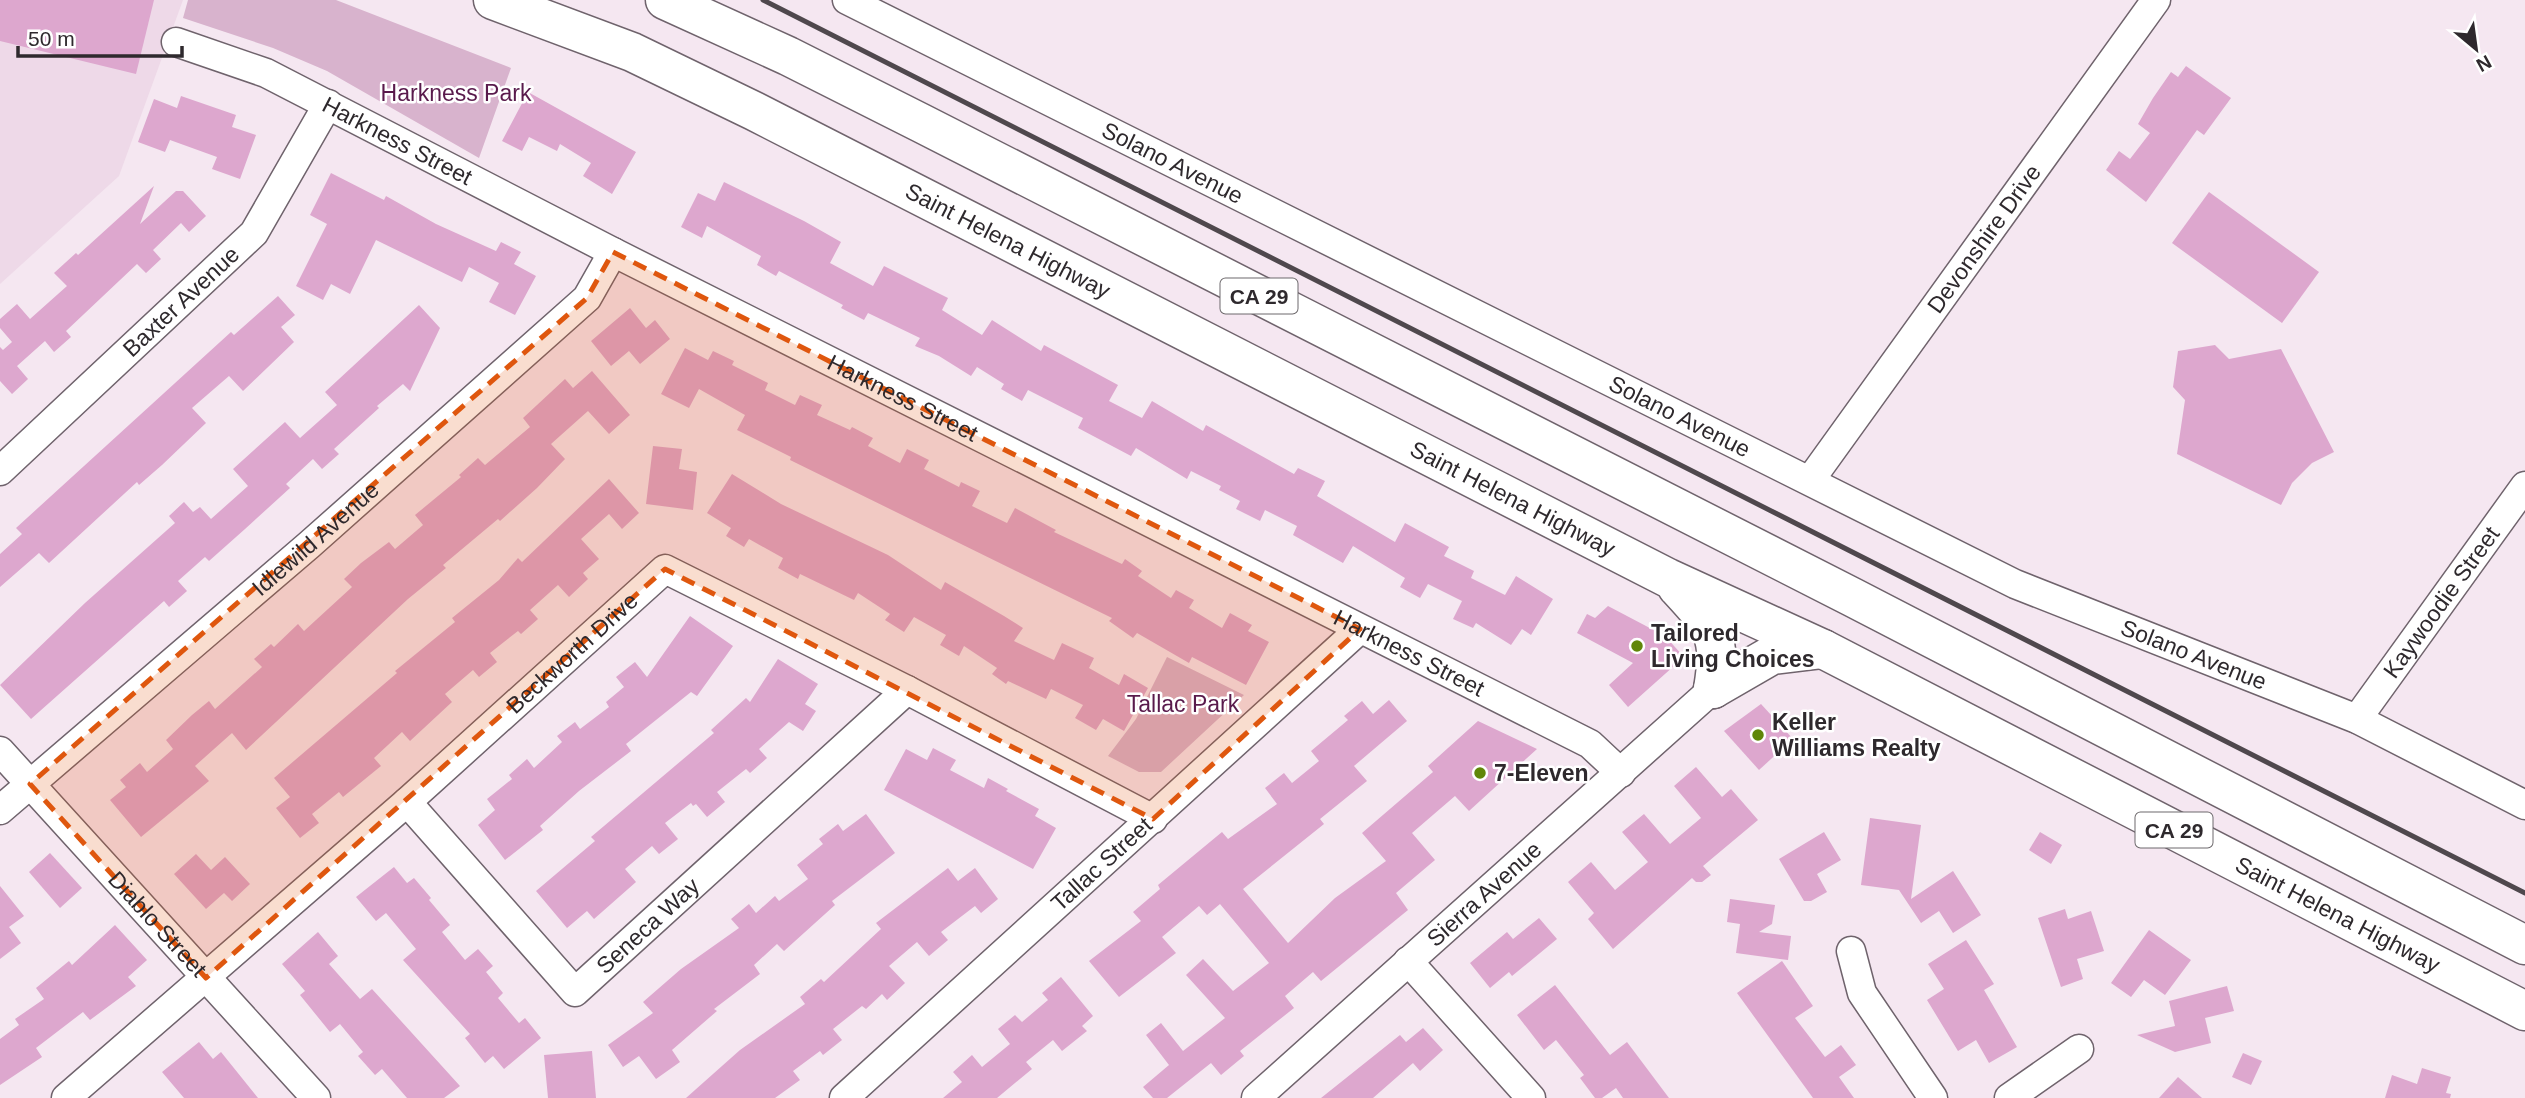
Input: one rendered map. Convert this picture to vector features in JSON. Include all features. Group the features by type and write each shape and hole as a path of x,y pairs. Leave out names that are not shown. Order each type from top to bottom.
{"highway":[{"name":"Saint Helena Highway","path":"477,0 507,6 632,52 754,111 1668,578 1823,649 2525,1011"},
{"name":"CA 29","path":"665,0 788,56 933,129 1852,597 2525,945"},
{"path":"1668,578 1709,626 1718,656 1713,689"},
{"path":"1713,689 1772,655 1823,649"}],"street":[{"name":"Solano Avenue","path":"847,0 1811,479 2015,584 2357,719 2525,806"},
{"name":"Devonshire Drive","path":"1811,479 2157,0"},
{"name":"Harkness Street","path":"176,42 266,73 328,104 613,252 1590,744 1621,773"},
{"name":"Baxter Avenue","path":"0,471 224,264 254,233 328,104"},
{"name":"Idlewild Avenue","path":"0,810 309,545 587,298 613,252"},
{"name":"Kaywoodie Street","path":"2357,719 2525,486"},
{"name":"Beckworth Drive","path":"66,1098 407,802 665,569 907,690 1153,818"},
{"name":"Tallac Street","path":"844,1098 1360,629"},
{"name":"Sierra Avenue","path":"1256,1098 1713,689"},
{"name":"Seneca Way","path":"407,802 575,992 907,690"},
{"name":"Diablo Street","path":"0,751 316,1098"},
{"path":"1851,951 1862,993 1933,1098"},
{"path":"1408,961 1531,1098"},
{"path":"2009,1098 2079,1049"}],"highlighted area":[{"path":"613,252 1360,629 1153,819 665,569 206,978 30,784 587,298"}],"shaded area":[{"path":"0,0 183,0 119,176 0,284"}],"green space":[{"name":"Harkness Park","path":"188,0 336,0 511,68 479,158 327,71 273,48 183,18"},
{"name":"Tallac Park","path":"1167,657 1244,695 1161,772 1139,772 1108,756 1136,719"}],"building":[{"path":"0,0 154,0 136,74 0,41"},
{"path":"2186,66 2231,98 2204,135 2197,130 2146,202 2106,170 2119,151 2130,159 2150,133 2138,124 2171,72 2178,77"},
{"path":"528,92 636,152 612,194 583,176 591,163 560,144 557,151 529,137 522,151 502,141"},
{"path":"181,96 236,115 232,127 256,135 240,179 212,169 217,157 170,140 165,152 138,142 154,99 177,108"},
{"path":"331,173 384,200 386,196 436,224 496,251 501,242 521,252 514,264 536,276 515,315 489,302 499,283 469,267 462,282 376,240 350,294 331,284 323,300 296,286 327,224 310,215"},
{"path":"724,182 841,242 830,263 873,286 884,266 948,298 942,310 982,335 992,320 1041,351 1044,345 1118,385 1109,401 1142,418 1152,401 1203,431 1206,425 1294,474 1298,468 1325,481 1317,496 1395,542 1405,523 1449,547 1444,556 1474,571 1471,578 1505,595 1516,576 1553,599 1531,635 1522,629 1511,645 1476,623 1473,628 1453,619 1462,601 1428,584 1420,598 1400,587 1405,578 1353,546 1343,563 1293,535 1297,526 1265,510 1260,521 1236,509 1240,501 1219,490 1221,486 1191,471 1187,479 1136,448 1131,456 1078,428 1083,418 1028,390 1022,401 1001,389 1004,384 977,367 971,376 939,356 915,346 920,338 868,313 864,320 841,308 843,305 779,271 776,276 757,265 761,256 707,226 702,238 681,227 698,193 715,201"},
{"path":"154,186 140,224 176,191 183,191 206,216 189,232 181,223 153,250 161,259 146,273 137,264 66,331 71,337 54,352 45,341 17,366 28,379 12,394 0,381 0,347 3,350 12,342 0,328 0,319 17,304 30,319 67,286 54,273 76,253 78,255"},
{"path":"2209,192 2319,272 2282,323 2172,243"},
{"path":"278,296 295,315 281,327 294,342 243,391 229,376 192,408 206,423 162,465 139,485 137,482 49,563 39,553 0,587 0,554 22,534 16,528 231,332 234,335"},
{"path":"419,305 440,328 410,391 403,384 377,406 379,408 334,449 339,454 322,469 313,459 286,484 290,488 245,529 209,561 205,557 178,581 187,591 169,607 164,601 31,719 0,685 85,603 175,523 169,516 184,502 193,512 200,507 211,519 248,486 233,469 285,422 300,438 337,405 325,392"},
{"path":"630,308 646,328 655,320 670,339 640,364 629,351 611,366 591,341"},
{"path":"2215,345 2229,359 2281,349 2334,452 2312,463 2292,483 2281,505 2177,454 2185,400 2173,387 2178,351"},
{"path":"685,348 708,360 713,351 734,361 732,365 768,383 765,390 795,405 800,395 822,405 817,415 850,430 852,427 873,438 868,446 900,463 907,449 929,460 924,469 959,487 961,482 980,491 972,506 1007,523 1015,508 1056,530 1054,532 1122,564 1125,559 1142,571 1138,576 1171,598 1176,590 1194,600 1189,608 1222,628 1230,613 1252,625 1248,631 1269,642 1246,685 1192,657 1189,663 1137,633 1133,638 1109,621 1112,618 790,460 791,457 737,430 745,415 699,389 689,408 661,394"},
{"path":"592,371 630,415 609,434 588,411 551,444 565,459 537,488 443,565 446,568 408,599 246,750 232,733 195,766 209,781 141,837 110,800 126,787 120,780 140,763 147,772 173,749 166,740 192,715 209,701 215,709 262,667 254,659 271,644 274,647 298,624 304,631 352,587 344,579 361,563 389,542 395,549 423,525 415,515 461,477 459,475 478,458 485,465 530,427 523,418 565,379 573,388"},
{"path":"653,446 682,449 679,469 697,472 693,510 646,504"},
{"path":"732,474 781,504 888,555 941,590 945,582 1004,616 1023,628 1014,641 1054,660 1062,643 1094,658 1089,668 1119,685 1124,674 1148,688 1124,731 1103,719 1096,730 1075,718 1083,705 1051,689 1046,699 1008,681 1006,684 992,674 997,668 964,646 959,656 940,645 946,635 914,617 904,632 885,620 890,614 858,593 854,600 800,574 798,579 778,568 783,558 749,539 744,547 726,536 731,528 707,513"},
{"path":"609,479 639,513 622,529 609,514 581,539 599,559 583,573 588,579 569,597 558,585 530,610 538,619 521,634 518,631 490,653 497,662 479,677 473,670 445,694 452,702 410,741 402,732 374,758 381,766 343,797 339,792 312,814 319,823 300,838 276,808 290,797 274,778 455,622 452,618 499,580 518,558 522,562"},
{"name":"Tailored Living Choices","path":"1608,606 1665,636 1684,657 1628,707 1609,685 1633,663 1577,633 1587,614 1595,618"},
{"path":"690,616 733,646 697,696 691,692 626,744 631,751 579,791 540,826 543,830 505,860 478,825 495,810 487,799 512,779 509,775 527,759 534,768 562,742 557,736 575,722 580,729 609,707 606,702 624,687 616,677 635,662 647,677"},
{"path":"778,659 818,684 805,704 816,711 803,731 789,722 759,749 767,758 750,773 746,769 717,792 725,802 707,817 696,804 693,806 691,803 665,823 678,839 659,854 652,846 625,869 636,882 594,919 587,911 567,928 536,891 595,841 591,837 714,733 711,730 746,698 750,702"},
{"path":"1389,700 1407,721 1354,766 1367,781 1320,819 1324,824 1243,889 1288,943 1335,898 1386,861 1362,833 1433,772 1428,766 1478,721 1537,749 1469,811 1455,796 1412,833 1435,860 1396,893 1408,910 1321,981 1313,972 1285,996 1294,1008 1240,1051 1244,1056 1221,1075 1211,1063 1167,1098 1153,1098 1143,1087 1169,1065 1146,1035 1161,1023 1183,1051 1225,1018 1186,975 1203,959 1233,991 1269,963 1220,904 1207,915 1199,906 1162,937 1176,953 1119,997 1089,961 1141,921 1133,912 1160,889 1158,885 1222,832 1228,839 1277,804 1265,788 1284,773 1292,783 1319,761 1311,751 1348,720 1344,716 1362,701 1373,714"},
{"name":"Keller Williams Realty","path":"1761,704 1793,739 1759,770 1724,731"},
{"path":"933,748 956,760 950,770 984,788 988,778 1039,809 1035,816 1056,828 1033,869 884,790 906,749 927,760"},
{"path":"1696,767 1722,797 1731,789 1758,820 1703,866 1711,875 1702,882 1696,882 1692,878 1613,949 1588,919 1594,913 1568,882 1591,862 1615,890 1648,862 1622,832 1644,814 1670,844 1701,818 1674,786"},
{"path":"866,814 895,853 832,901 835,905 784,951 777,944 754,965 760,974 714,1009 717,1011 672,1050 680,1062 656,1079 639,1056 623,1067 608,1045 653,1013 643,1002 681,969 739,928 731,919 749,904 756,913 775,896 779,901 808,879 797,865 823,844 819,839 838,824 843,831"},
{"path":"1870,818 1921,825 1911,899 1953,871 1981,915 1953,933 1939,911 1921,923 1899,890 1861,885"},
{"path":"1824,832 1841,860 1817,874 1827,892 1811,901 1804,901 1779,859"},
{"path":"2040,832 2062,845 2051,864 2029,850"},
{"path":"50,853 82,888 60,908 29,872"},
{"path":"196,854 211,870 225,857 250,884 232,901 224,893 206,909 174,874"},
{"path":"394,867 407,883 414,878 431,898 429,900 450,925 442,932 465,960 478,949 493,966 486,972 503,993 498,998 519,1023 525,1018 541,1038 504,1069 493,1056 485,1063 465,1038 470,1034 403,960 416,949 386,913 376,921 356,897"},
{"path":"948,868 958,881 975,868 998,899 981,913 975,906 941,932 948,940 929,956 917,942 889,966 905,983 887,1000 882,994 866,1009 862,1006 833,1029 842,1040 823,1055 820,1051 793,1071 800,1080 775,1098 686,1098 740,1050 805,1004 800,997 821,979 824,982 881,929 876,923"},
{"path":"0,886 24,916 9,927 21,943 0,959"},
{"path":"1730,899 1775,905 1772,924 1759,932 1791,936 1788,960 1736,953 1740,924 1727,922"},
{"path":"2065,909 2068,919 2091,911 2104,951 2077,959 2083,979 2061,987 2038,918"},
{"path":"1539,918 1557,939 1512,976 1509,972 1490,988 1470,963 1507,932 1513,939"},
{"path":"115,925 147,960 128,977 136,986 90,1020 83,1012 36,1048 42,1057 0,1085 0,1039 19,1025 15,1019 44,999 36,988 69,961 72,965"},
{"path":"2149,930 2191,960 2165,995 2144,980 2131,997 2111,983"},
{"path":"318,932 338,956 329,964 360,999 372,989 460,1086 444,1098 407,1098 382,1069 375,1075 358,1056 363,1052 340,1024 330,1032 300,995 305,991 282,964"},
{"path":"1966,940 1994,984 1984,990 2017,1047 1989,1063 1976,1040 1958,1051 1927,1000 1944,989 1928,964"},
{"path":"1782,961 1813,1006 1795,1018 1825,1057 1841,1045 1856,1065 1839,1077 1854,1098 1813,1098 1737,993"},
{"path":"1061,977 1093,1016 1082,1026 1087,1031 1062,1051 1053,1040 1026,1062 1032,1069 997,1098 943,1098 962,1082 953,1072 972,1055 982,1067 1010,1044 998,1029 1015,1015 1022,1022 1048,1000 1042,993"},
{"path":"1555,985 1610,1055 1627,1042 1669,1098 1623,1098 1616,1088 1602,1098 1595,1098 1580,1078 1584,1075 1556,1040 1544,1050 1517,1015"},
{"path":"2227,986 2234,1011 2205,1018 2211,1043 2175,1052 2137,1035 2175,1026 2169,1001"},
{"path":"1423,1028 1443,1050 1420,1071 1413,1063 1373,1098 1321,1098 1400,1035 1406,1042"},
{"path":"199,1042 213,1059 221,1052 258,1098 184,1098 162,1072"},
{"path":"592,1051 596,1098 548,1098 544,1055"},
{"path":"2243,1053 2262,1061 2251,1085 2232,1077"},
{"path":"2422,1068 2451,1077 2446,1093 2451,1094 2450,1098 2385,1098 2392,1075 2417,1084"},
{"path":"2178,1077 2202,1098 2159,1098"}],"railway":[{"path":"763,0 2525,893"}],"place":[{"name":"Tailored Living Choices","path":"1637,646"},
{"name":"Keller Williams Realty","path":"1758,735"},
{"name":"7-Eleven","path":"1480,773"}]}
